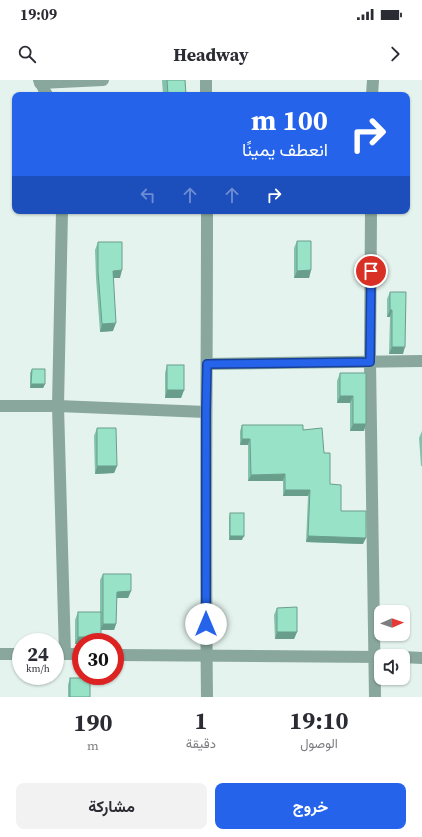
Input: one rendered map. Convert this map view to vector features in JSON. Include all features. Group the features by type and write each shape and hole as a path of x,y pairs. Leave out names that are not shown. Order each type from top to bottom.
{"street":[{"path":"45,92 40,82 103,80"},
{"path":"206,80 206,92"},
{"path":"372,80 372,92"},
{"path":"60,633 58,406 62,214"},
{"path":"207,214 207,697"},
{"path":"371,214 370,362 378,649"},
{"path":"207,364 422,361"},
{"path":"0,406 58,406 206,412"},
{"path":"0,654 12,654"},
{"path":"124,654 374,657"},
{"path":"410,657 422,658"},
{"path":"375,697 376,685"}],"building":[{"path":"167,80 185,80 186,92 168,92"},
{"path":"297,241 311,241 311,270 297,271"},
{"path":"98,242 122,242 122,270 113,271 116,323 102,324 98,271"},
{"path":"390,292 406,292 405,347 392,347 392,310 390,310"},
{"path":"167,365 184,365 184,390 167,390"},
{"path":"32,369 45,369 45,384 31,384"},
{"path":"340,373 366,373 366,424 353,424 353,396 340,396"},
{"path":"242,425 303,425 303,430 322,428 324,453 330,453 330,484 341,485 341,511 366,511 366,538 308,536 310,490 285,490 285,474 251,475 250,439 242,439"},
{"path":"97,428 116,428 117,466 97,466"},
{"path":"230,513 244,513 244,536 230,536"},
{"path":"103,574 131,574 131,591 117,592 116,624 103,624"},
{"path":"297,607 297,632 277,632 277,608"},
{"path":"78,612 101,612 101,633 78,633"},
{"path":"70,678 72,678 72,685 90,685 90,697 70,697"}],"route":[{"path":"206,624 207,364 370,362 371,271"}]}
